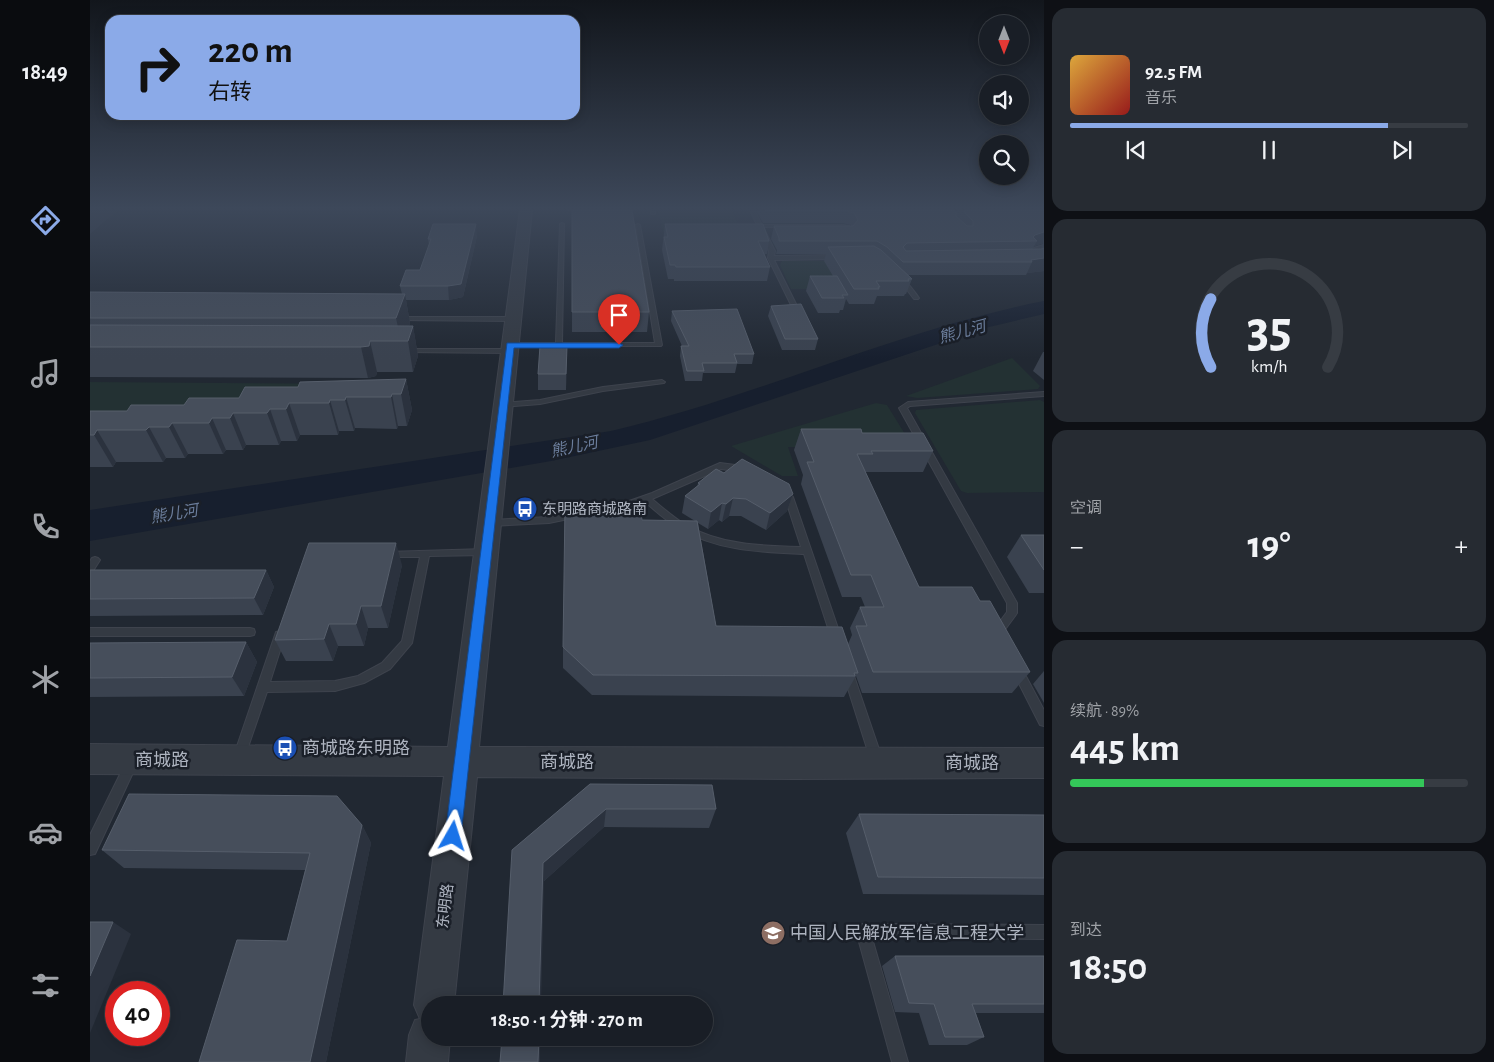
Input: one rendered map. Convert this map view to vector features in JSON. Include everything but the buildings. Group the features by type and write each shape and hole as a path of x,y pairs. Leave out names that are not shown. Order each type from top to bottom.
{"street":[{"name":"东明路","path":"435,996 520,260"},
{"name":"商城路","path":"90,759 1044,763"},
{"path":"427,1062 429,1046"}],"lane":[{"path":"559,345 561,260"},
{"path":"400,351 559,345 659,345 644,260"},
{"path":"772,260 796,309 805,314"},
{"path":"895,278 906,285 916,298"},
{"path":"395,319 513,320"},
{"path":"503,404 540,402 603,390 662,382"},
{"path":"1001,639 997,630 1012,613 1012,603 903,408 908,404 1044,394"},
{"path":"602,511 619,508 646,498 720,466 735,466 752,473"},
{"path":"780,488 789,497 838,643"},
{"path":"646,498 682,527 709,540 743,548 807,551"},
{"path":"376,554 425,554 549,520 584,514"},
{"path":"263,687 335,686 360,680 386,666 407,643 425,554"},
{"path":"238,760 285,621"},
{"path":"90,632 250,632"},
{"path":"844,662 878,763"},
{"path":"1014,663 1044,721"},
{"path":"90,849 133,760"},
{"path":"900,1062 863,931 1044,932"}],"shaded area":[{"path":"782,261 873,261 839,289 791,289 780,265"},
{"path":"1012,358 1040,386 1038,389 917,398 906,396"},
{"path":"90,382 378,384 90,432"},
{"path":"1040,400 1044,402 1044,492 967,493 961,491 915,413 916,410"},
{"path":"876,403 887,405 913,447 788,447 798,476 782,476 731,446"}],"water":[{"name":"熊儿河","path":"1044,301 1044,314 989,327 650,440 551,461 90,541 90,510 611,431 666,417 720,400 935,329"}],"place":[{"name":"东明路商城路南","path":"525,509"},
{"name":"商城路东明路","path":"285,748"},
{"name":"中国人民解放军信息工程大学","path":"773,933"}],"route":[{"path":"453,836 510,345 619,345"}]}
